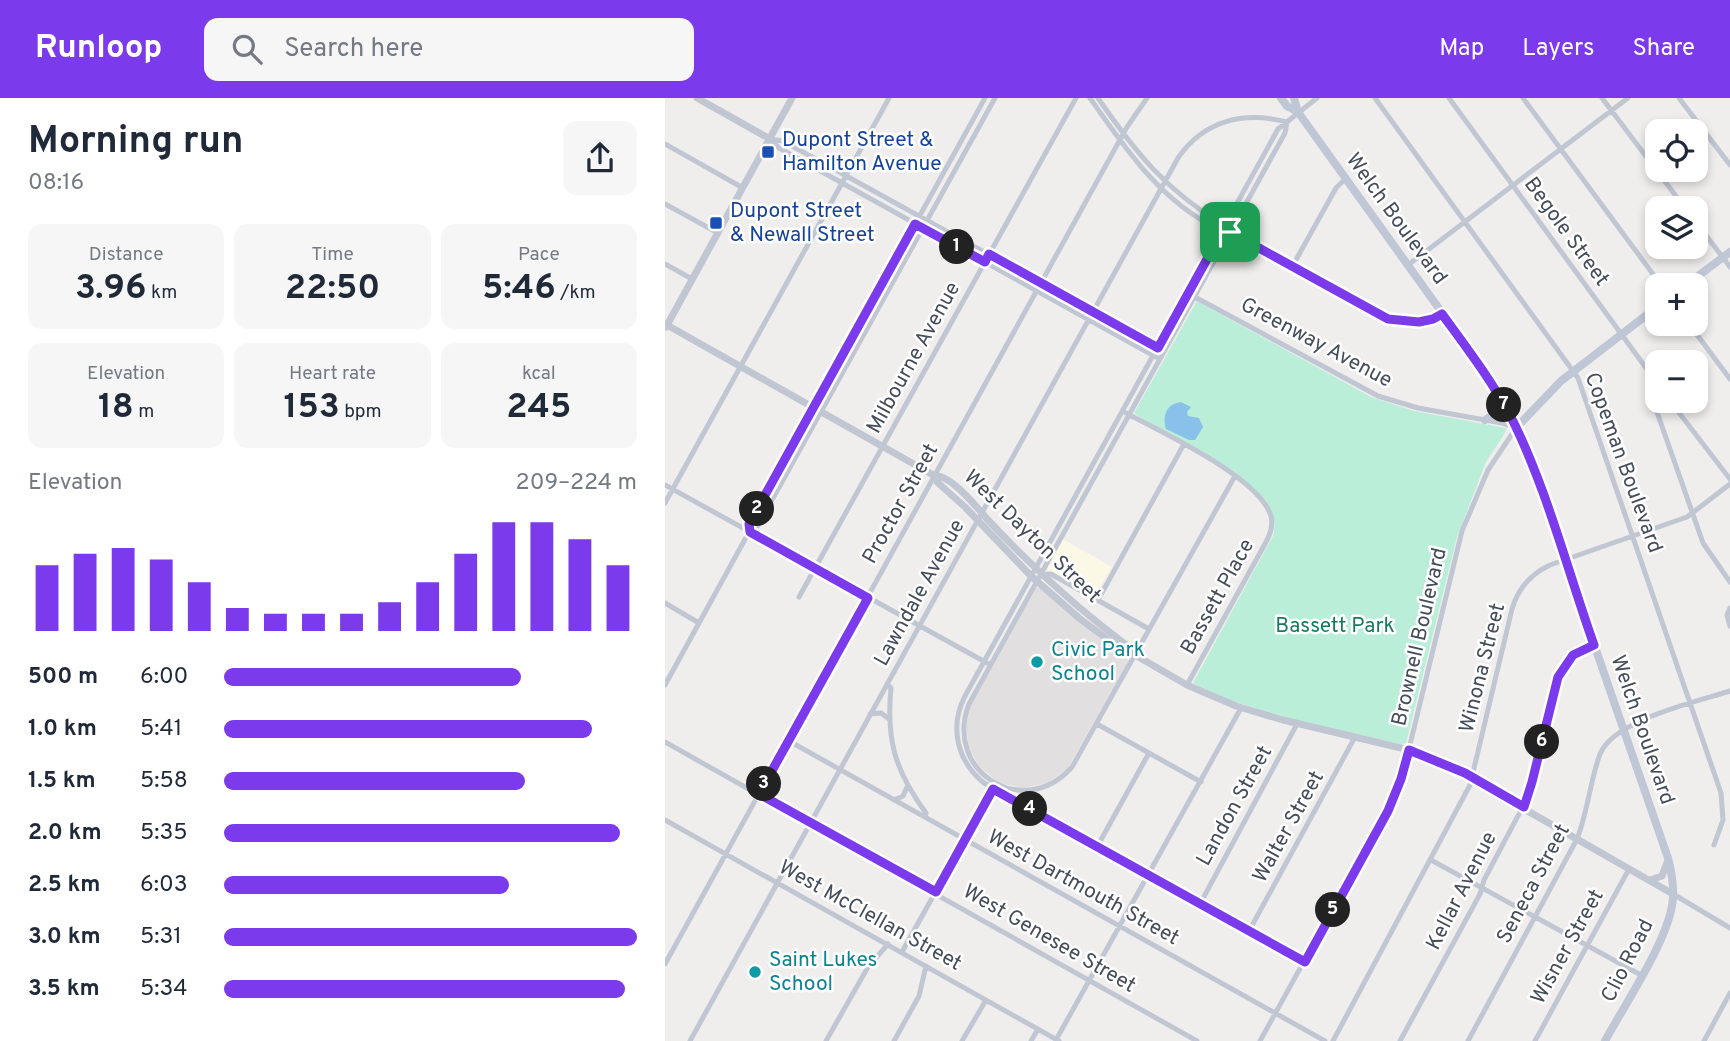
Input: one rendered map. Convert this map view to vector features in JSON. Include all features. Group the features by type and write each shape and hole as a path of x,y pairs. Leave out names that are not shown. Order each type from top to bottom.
{"main road":[{"name":"Welch Boulevard","path":"1281,98 1287,106 1298,112 1408,265 1499,396 1516,428 1565,559 1668,860 1673,894"},
{"name":"Welch Boulevard","path":"1294,98 1298,112"},
{"path":"1702,273 1726,255"},
{"path":"1516,428 1574,370 1645,316"},
{"path":"1485,420 1497,412 1499,396"},
{"name":"Clio Road","path":"1605,1041 1666,927 1673,894"}],"street":[{"path":"697,98 770,139 783,141 846,175 1164,351"},
{"path":"666,326 792,98"},
{"path":"665,503 889,98"},
{"path":"750,532 750,523 985,98"},
{"path":"665,685 668,673 750,532 757,527 995,98"},
{"name":"Milbourne Avenue","path":"799,597 1076,98"},
{"path":"1090,98 1163,185 1223,229 1391,320 1423,322 1442,314"},
{"path":"1098,98 1122,138"},
{"name":"Proctor Street","path":"665,964 1041,283 1147,98"},
{"path":"1036,575 1058,544 1129,414 1158,348 1278,130 1317,98"},
{"name":"Copeman Boulevard","path":"1375,98 1574,370 1723,799 1723,820 1714,845"},
{"name":"Begole Street","path":"1449,98 1645,367"},
{"path":"1523,98 1652,273"},
{"path":"1602,98 1676,196"},
{"path":"1408,265 1628,98"},
{"path":"1679,98 1730,165"},
{"name":"Lawndale Avenue","path":"690,1041 1163,185 1186,148 1198,136 1231,119 1250,116 1287,122"},
{"path":"973,120 980,124"},
{"path":"1287,122 1285,133 1164,351 1156,357 1123,411 1051,540 1036,575 987,663 967,708 963,734 972,761 994,786 1030,810 1305,962"},
{"path":"770,139 775,146 1156,357"},
{"path":"665,144 743,188"},
{"path":"1293,267 1337,186 1345,179"},
{"path":"665,204 718,233"},
{"path":"1708,235 1726,255 1730,267"},
{"path":"665,264 692,279"},
{"name":"Greenway Avenue","path":"1188,293 1372,393 1410,407 1516,428"},
{"path":"865,314 873,318"},
{"name":"West Dayton Street","path":"666,326 884,445 935,476 945,478 1036,575 1126,653 1135,655 1187,685 1241,708 1409,750 1440,762 1472,777 1730,928"},
{"path":"1698,336 1730,379"},
{"path":"994,786 1033,790 1051,785 1069,771 1234,476 1184,444 1123,411"},
{"path":"1657,413 1704,546 1730,582"},
{"path":"1679,413 1730,482"},
{"name":"Brownell Boulevard","path":"1260,1041 1388,811 1409,750 1462,531 1488,470 1516,428"},
{"path":"1098,600 1184,444"},
{"path":"789,453 796,457"},
{"name":"Bassett Place","path":"1187,685 1266,542 1272,522 1263,502 1234,476"},
{"name":"Winona Street","path":"1333,1041 1431,860 1472,777 1515,600 1531,576 1565,559 1692,514 1730,482"},
{"path":"665,485 987,663"},
{"path":"1079,490 1086,493"},
{"path":"1051,540 1058,544"},
{"path":"1036,575 1052,575 1149,629"},
{"path":"665,603 699,623"},
{"path":"1730,608 1727,615 1730,626"},
{"name":"Kellar Avenue","path":"1400,1041 1524,807 1558,677 1573,655 1594,645"},
{"path":"887,684 891,688 889,719 895,758 908,787 925,811 925,817"},
{"name":"Seneca Street","path":"1468,1041 1577,839 1600,756 1608,741 1623,729 1730,691"},
{"path":"1058,1040 1241,708"},
{"path":"870,714 878,713 889,719"},
{"path":"1097,724 1201,782"},
{"name":"Landon Street","path":"1200,904 1297,724"},
{"name":"Walter Street","path":"1249,932 1355,737"},
{"name":"West Dartmouth Street","path":"789,741 1325,1041"},
{"name":"West Genesee Street","path":"665,742 1197,1041"},
{"path":"1097,847 1149,753"},
{"path":"902,952 994,786"},
{"path":"893,799 902,797 908,787"},
{"path":"1030,810 1027,800 1033,790"},
{"path":"665,830 667,822"},
{"name":"West McClellan Street","path":"667,822 1058,1040"},
{"path":"1431,860 1641,975"},
{"path":"1646,878 1654,880 1662,876 1668,860"},
{"name":"Wisner Street","path":"1535,1041 1629,869"},
{"path":"826,1041 867,968 888,944"},
{"path":"894,1041 919,996 926,966"},
{"path":"1704,1041 1730,993"},
{"path":"962,1041 986,1000"},
{"path":"1031,1041 1038,1029"}],"shaded area":[{"path":"1063,539 1112,567 1095,596 1046,569"},
{"path":"1036,588 1040,588 1129,661 1067,769 1047,783 1024,788 999,783 979,766 969,747 966,726 971,704"}],"green space":[{"name":"Bassett Park","path":"1197,301 1371,397 1414,411 1506,428 1486,462 1457,537 1406,743 1400,744 1295,720 1229,700 1193,683 1273,536 1273,517 1262,498 1245,481 1134,413"}],"water":[{"path":"1181,402 1191,407 1187,412 1188,416 1199,418 1203,427 1195,440 1189,440 1166,429 1167,411 1172,405"}],"place":[{"name":"Dupont Street & Hamilton Avenue","path":"768,152"},
{"name":"Dupont Street & Newall Street","path":"716,223"},
{"name":"Civic Park School","path":"1037,662"},
{"name":"Saint Lukes School","path":"755,972"}],"route":[{"path":"915,224 985,262 989,254 1158,348 1222,232 1230,232 1388,319 1419,322 1442,314 1492,385 1518,432 1594,645 1573,655 1561,670 1524,807 1465,773 1409,750 1388,811 1305,962 993,789 936,892 759,794 868,598 750,532 749,524 915,224"}]}
